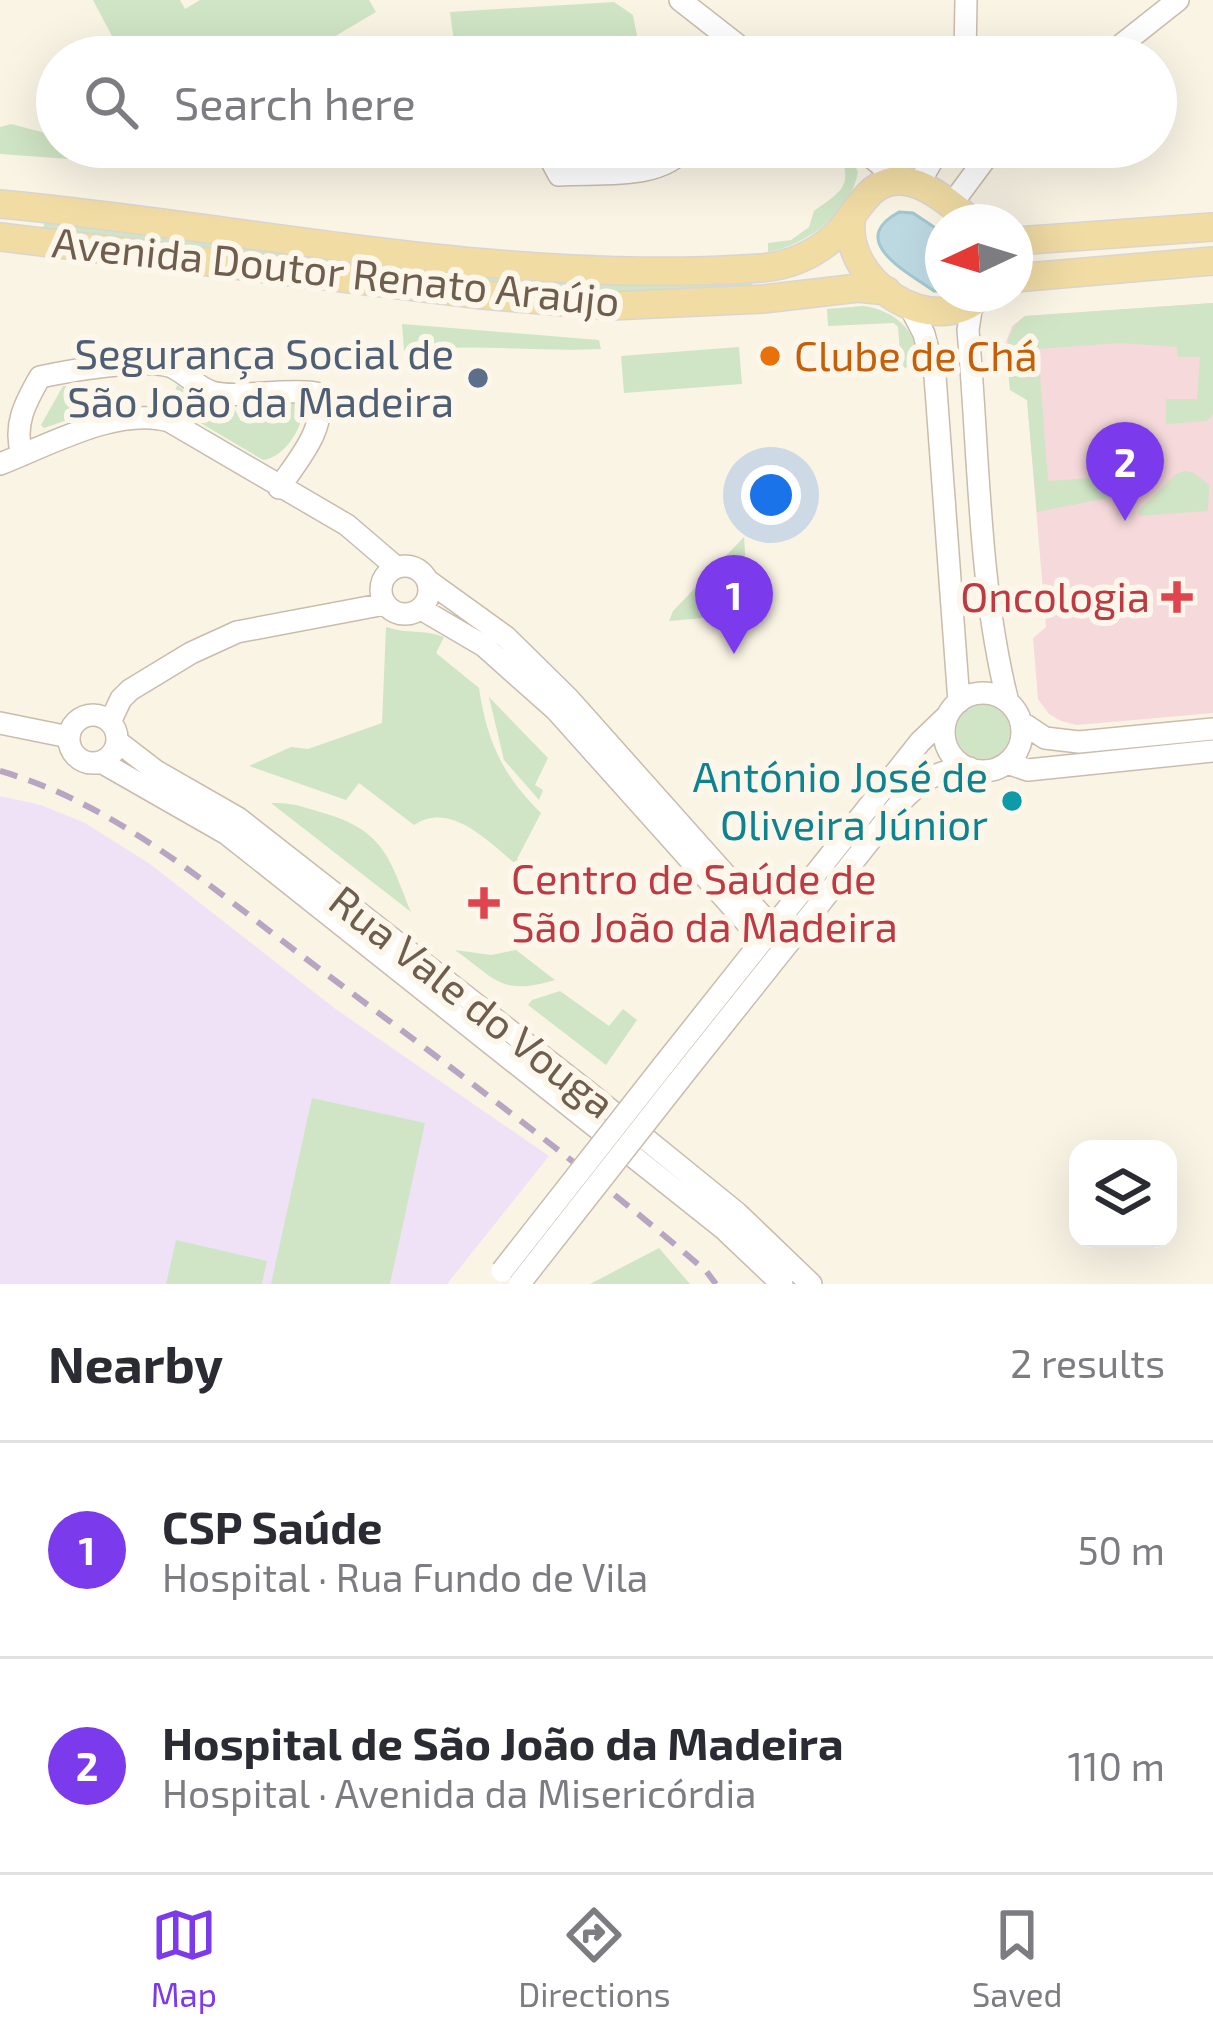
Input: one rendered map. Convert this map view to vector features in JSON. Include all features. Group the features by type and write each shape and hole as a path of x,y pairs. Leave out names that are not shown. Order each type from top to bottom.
{"main road":[{"path":"909,183 946,204"},
{"name":"Avenida Doutor Renato Araújo","path":"0,204 485,264 613,274 778,266 803,258 836,235 874,190 909,183"},
{"path":"852,216 854,252 898,299"},
{"path":"1033,241 1213,226"},
{"name":"Avenida Doutor Renato Araújo","path":"6,243 611,306 763,299 858,288 925,311"},
{"path":"1033,276 1213,261"}],"street":[{"path":"680,0 726,36"},
{"path":"965,36 966,0"},
{"path":"1133,36 1178,0"},
{"path":"555,168 559,175 659,168"},
{"path":"888,168 909,183 922,168"},
{"path":"966,204 984,168"},
{"path":"898,299 924,334 935,376 953,708 945,726 947,747 970,769"},
{"path":"508,1281 671,1073 899,804 922,780 947,770 989,770 1007,763 1020,744 996,654 968,331 973,312"},
{"path":"11,459 21,410 40,377 76,369 156,365 173,368 214,393 292,389 316,393 322,407 315,432 279,488"},
{"path":"11,459 122,418 147,415 169,421 347,525 396,567"},
{"path":"427,580 429,596 421,608 399,614 385,604 381,583 396,567 411,566 506,637 568,698 767,933"},
{"path":"101,762 112,754 121,699 191,653 237,632 385,604"},
{"path":"421,608 484,646 556,710 767,933"},
{"path":"671,1073 767,933 920,742 953,708 983,693 1045,738 1079,742 1213,729"},
{"path":"69,737 81,717 97,715 114,732"},
{"name":"Rua Vale do Vouga","path":"0,723 69,737 75,756 87,763 101,762 227,835 704,1213 782,1284"},
{"name":"Rua Vale do Vouga","path":"114,732 156,771 256,832 718,1198 811,1284"},
{"path":"1007,763 1028,770 1213,751"}],"shaded area":[{"path":"1213,303 1213,713 1077,725 1061,721 1038,699 1033,638 1046,627 1027,400 1010,390 1006,342 1012,326 1025,316"},
{"path":"0,796 41,805 85,823 150,864 337,1010 549,1156 447,1284 0,1284"}],"green space":[{"path":"93,0 180,0 185,9 200,0 369,0 376,12 335,36 112,36"},
{"path":"614,2 633,15 637,36 453,36 450,12"},
{"path":"11,124 36,131 36,157 0,154 0,127"},
{"path":"844,168 858,172 846,201 825,225 797,243 768,252 768,243 791,240 809,227 814,211 841,189"},
{"path":"44,223 365,262 364,271 43,232"},
{"path":"387,265 611,285 752,279 752,289 610,294 386,275"},
{"path":"1213,303 1213,414 1207,421 1166,424 1166,399 1197,399 1200,357 1178,357 1177,347 1120,343 1038,349 1048,481 1143,474 1143,462 1153,468 1123,495 1037,512 1027,400 1010,390 1007,349 1017,323 1025,316"},
{"path":"863,306 904,325 915,343 920,366 901,368 894,323 828,326 827,309"},
{"path":"402,324 599,340 601,349 404,351"},
{"path":"739,347 742,384 624,393 621,356"},
{"path":"177,385 199,401 233,406 241,421 286,418 292,403 304,402 301,420 286,446 263,460 170,405"},
{"path":"63,386 72,386 80,398 131,398 44,428 41,425"},
{"path":"1185,471 1209,485 1208,511 1139,516 1138,511"},
{"path":"744,537 749,614 669,621 673,611"},
{"path":"386,627 444,637 436,653 479,688 498,756 541,813 517,859 526,866 523,870 472,829 443,818 414,825 359,783 346,800 249,766 291,747 308,749 382,723"},
{"path":"489,697 548,758 535,785 543,790 539,800 504,760"},
{"path":"983,705 1002,713 1010,732 1002,751 983,759 964,751 956,732 964,713"},
{"path":"271,803 346,821 374,839 411,912"},
{"path":"455,950 491,955 516,950 555,980 522,986 500,982"},
{"path":"560,991 609,1026 623,1009 637,1020 606,1065 528,1005"},
{"path":"312,1098 425,1123 390,1284 271,1284"},
{"path":"176,1240 267,1261 262,1284 166,1284"},
{"path":"659,1248 690,1284 590,1284"}],"water":[{"path":"899,212 913,213 925,221 925,285 887,256 878,234"}],"railway":[{"path":"0,771 84,805 200,878 560,1151 716,1284"}],"place":[{"name":"Clube de Chá","path":"770,356"},
{"name":"Segurança Social de São João da Madeira","path":"478,378"},
{"name":"Hospital de São João da Madeira","path":"1125,521"},
{"name":"Oncologia","path":"1177,597"},
{"name":"CSP Saúde","path":"734,654"},
{"name":"António José de Oliveira Júnior","path":"1012,801"},
{"name":"Centro de Saúde de São João da Madeira","path":"484,903"}]}
